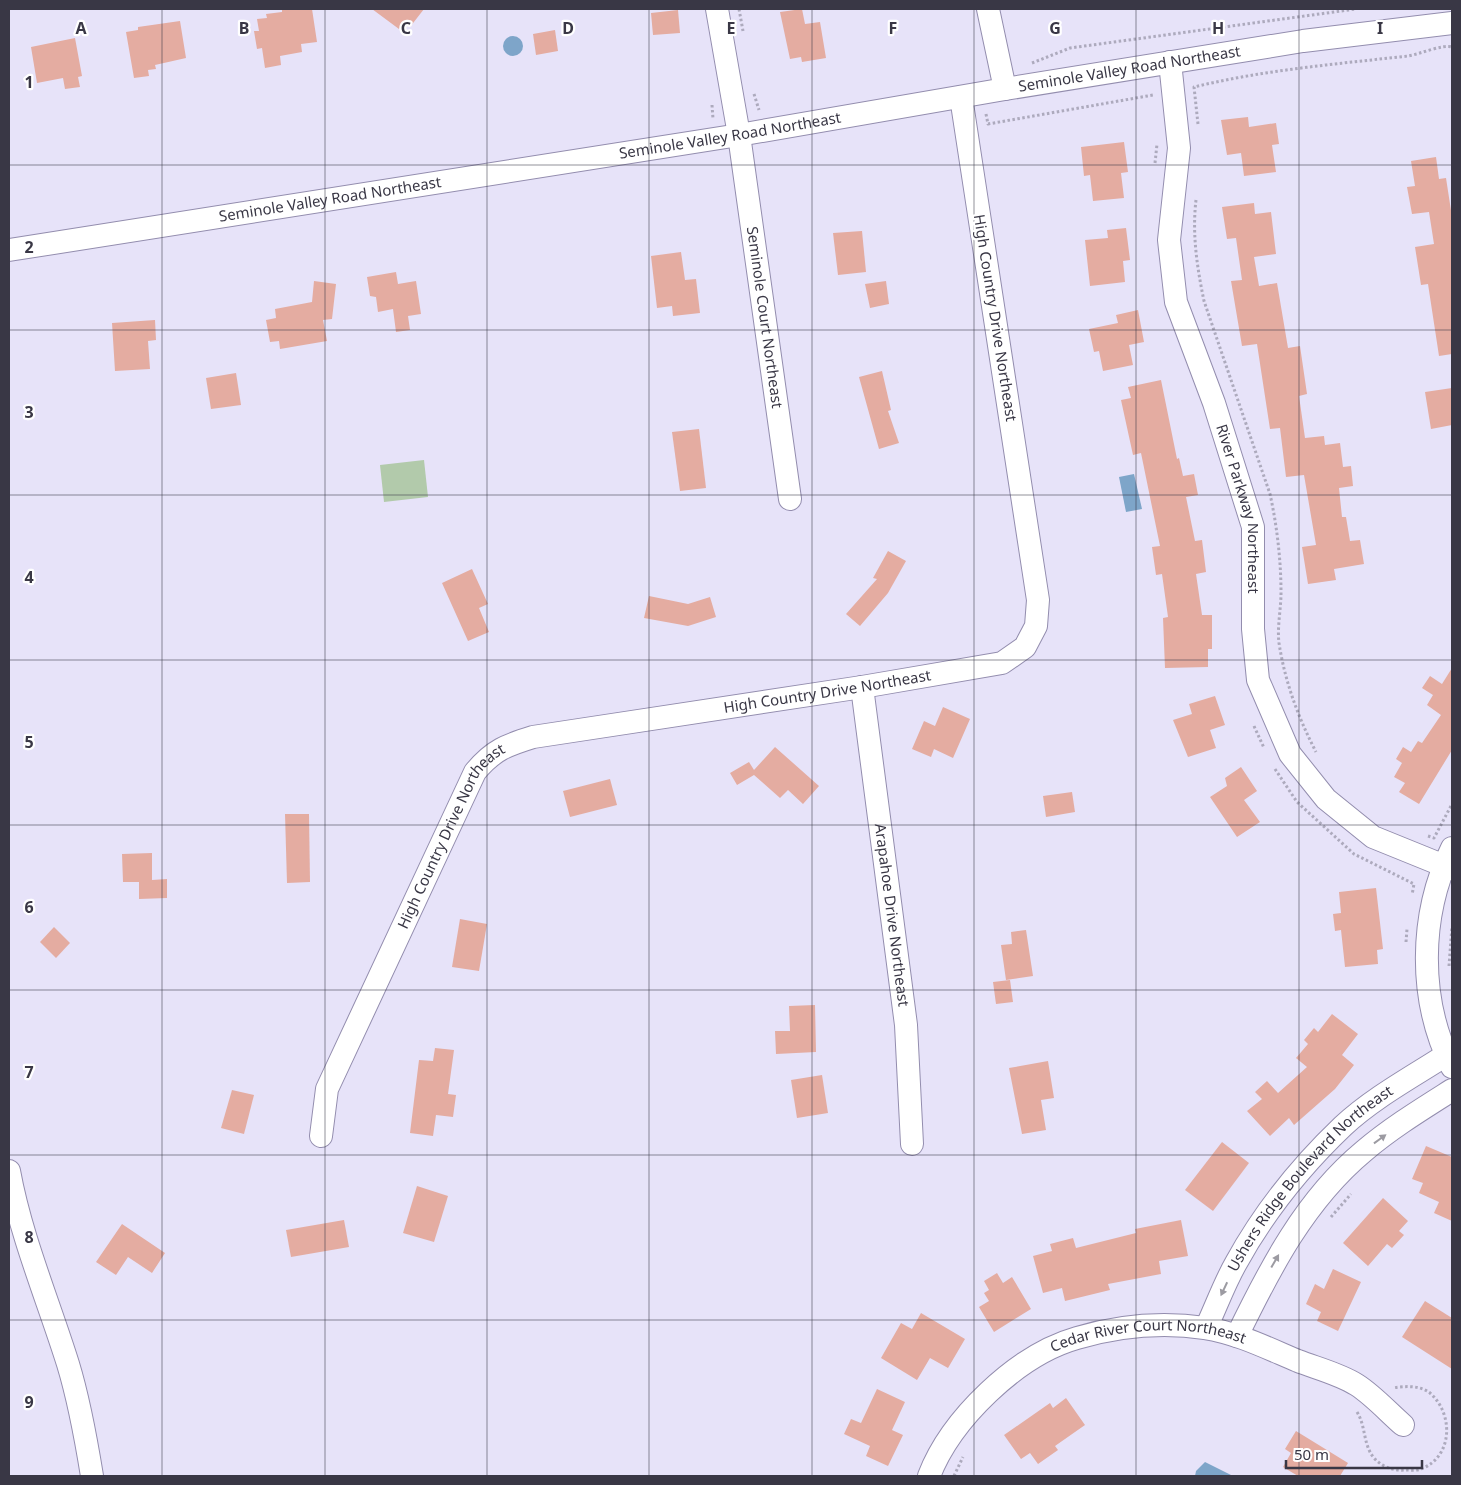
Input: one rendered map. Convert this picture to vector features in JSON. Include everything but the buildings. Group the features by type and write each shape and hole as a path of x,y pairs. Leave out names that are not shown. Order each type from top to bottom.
{"street":[{"name":"Seminole Court Northeast","path":"717,9 739,136 790,499"},
{"path":"988,9 1003,79"},
{"name":"Seminole Valley Road Northeast","path":"9,250 739,136 961,97 1003,79 1170,62 1303,41 1452,23"},
{"name":"River Parkway Northeast","path":"1170,62 1179,148 1169,240 1176,302 1214,403 1253,527 1253,629 1258,680 1290,754 1326,799 1373,837 1449,861"},
{"name":"High Country Drive Northeast","path":"321,1136 327,1090 474,772 488,757 507,744 534,737 862,687 1002,663 1025,647 1036,626 1038,600 961,97"},
{"name":"Arapahoe Drive Northeast","path":"862,687 906,1025 912,1144"},
{"path":"1449,861 1430,921 1426,973 1433,1014 1449,1061"},
{"name":"Ushers Ridge Boulevard Northeast","path":"1206,1328 1235,1264 1266,1214 1304,1166 1344,1125 1394,1088 1449,1061"},
{"name":"Ushers Ridge Boulevard Northeast","path":"1237,1336 1266,1277 1292,1233 1329,1186 1363,1151 1452,1090"},
{"path":"9,1171 28,1249 69,1366 88,1447 92,1476"},
{"name":"Cedar River Court Northeast","path":"929,1476 938,1454 966,1414 1001,1381 1038,1356 1076,1338 1123,1329 1167,1325 1206,1328 1237,1336 1357,1385 1403,1425"}],"path":[{"path":"739,9 744,38"},
{"path":"1003,79 1028,65 1070,48 1356,9"},
{"path":"1198,126 1194,87 1227,79 1308,67 1422,54 1447,45 1452,47"},
{"path":"753,88 760,110 756,111"},
{"path":"986,114 988,124 1153,94 1153,104"},
{"path":"1155,171 1156,134"},
{"path":"1196,199 1193,224 1198,271 1204,301 1270,494 1275,518 1281,593 1279,641 1286,682 1301,722 1316,753"},
{"path":"1252,719 1266,754"},
{"path":"1271,762 1297,802 1354,854 1414,884 1412,901"},
{"path":"1420,833 1434,838 1452,804"},
{"path":"1406,944 1407,926"},
{"path":"1449,971 1452,926"},
{"path":"1328,1221 1357,1187"},
{"path":"1353,1404 1361,1418 1367,1444 1373,1457 1384,1466 1398,1471 1420,1470 1434,1461 1445,1446 1447,1428 1444,1412 1429,1392 1409,1386 1393,1388 1385,1384"},
{"path":"954,1476 966,1451"}],"green space":[{"path":"424,460 428,497 384,502 380,465"}],"water":[{"path":"513,36 520,39 523,46 520,53 513,56 506,53 503,46 506,39"},
{"path":"1134,474 1142,509 1126,512 1119,477"},
{"path":"1205,1462 1233,1476 1195,1476 1196,1471"}]}
